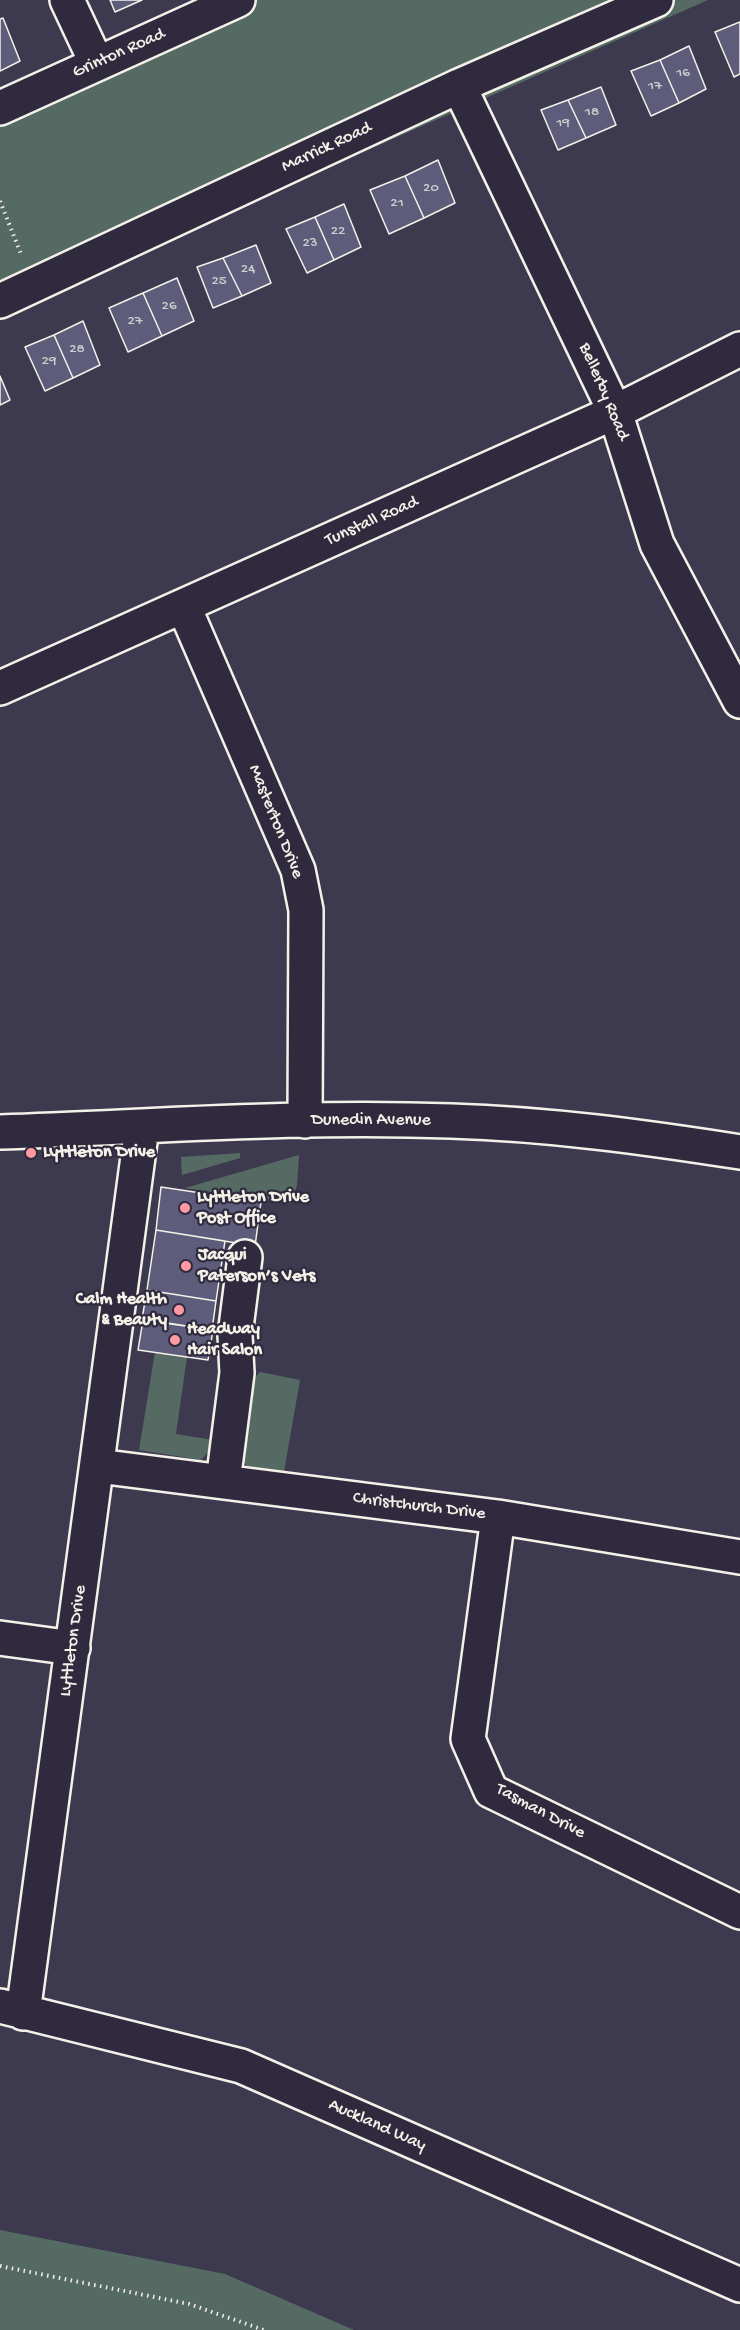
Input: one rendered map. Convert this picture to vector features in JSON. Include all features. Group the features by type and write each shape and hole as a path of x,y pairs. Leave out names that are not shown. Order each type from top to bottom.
{"street":[{"path":"67,0 97,64"},
{"name":"Grinton Road","path":"0,108 238,0"},
{"name":"Marrick Road","path":"0,301 459,86 656,0"},
{"name":"Bellerby Road","path":"459,86 615,412 657,544 740,701"},
{"name":"Tunstall Road","path":"0,688 615,412 740,349"},
{"name":"Masterton Drive","path":"184,607 298,870 306,910 306,1121"},
{"name":"Dunedin Avenue","path":"0,1132 306,1121 450,1121 631,1135 740,1152"},
{"name":"Lyttleton Drive","path":"11,2009 73,1648 142,1127"},
{"path":"223,1482 237,1372 235,1335 244,1257"},
{"name":"Christchurch Drive","path":"98,1466 498,1517 740,1557"},
{"name":"Tasman Drive","path":"498,1517 468,1739 491,1791 740,1912"},
{"path":"0,1638 73,1648"},
{"name":"Auckland Way","path":"11,2009 241,2066 740,2285"}],"path":[{"path":"0,201 33,285"},
{"path":"0,2266 189,2304 264,2330"}],"green space":[{"path":"221,0 708,0 0,312 0,102"},
{"path":"240,1153 240,1158 182,1175 181,1157"},
{"path":"299,1155 297,1185 291,1204 185,1188"},
{"path":"155,1352 187,1357 176,1434 213,1440 211,1449 201,1460 139,1450"},
{"path":"260,1372 300,1380 284,1472 248,1468 240,1456 252,1381"},
{"path":"0,2230 225,2274 354,2330 0,2330"}],"building":[{"path":"110,0 142,0 115,12"},
{"path":"3,18 20,61 0,71 0,19"},
{"path":"740,22 740,74 734,77 715,32"},
{"path":"689,46 706,89 679,103 660,60"},
{"path":"660,60 679,103 651,116 631,71"},
{"path":"601,87 616,125 586,138 568,100"},
{"path":"568,100 586,138 558,150 541,110"},
{"path":"438,160 455,203 424,218 405,176"},
{"path":"405,176 424,218 389,234 370,190"},
{"path":"344,204 361,247 334,260 315,217"},
{"path":"315,217 334,260 307,273 286,229"},
{"path":"256,245 271,283 242,296 223,258"},
{"path":"223,258 242,296 213,308 197,267"},
{"path":"177,278 194,321 162,336 143,293"},
{"path":"143,293 162,336 128,352 109,308"},
{"path":"83,321 100,365 73,378 54,335"},
{"path":"54,335 73,378 45,391 25,347"},
{"path":"0,376 10,400 0,405"},
{"path":"161,1187 261,1202 255,1246 156,1230"},
{"name":"Jacqui Paterson’s Vets","path":"156,1230 225,1241 216,1301 147,1290"},
{"name":"Calm Health & Beauty","path":"147,1290 216,1301 212,1330 142,1319"},
{"name":"Headway Hair Salon","path":"143,1320 213,1330 208,1360 138,1350"}],"place":[{"name":"Lyttleton Drive","path":"31,1153"},
{"name":"Lyttleton Drive Post Office","path":"185,1208"},
{"name":"Jacqui Paterson’s Vets","path":"186,1266"},
{"name":"Calm Health & Beauty","path":"179,1310"},
{"name":"Headway Hair Salon","path":"175,1340"}]}
